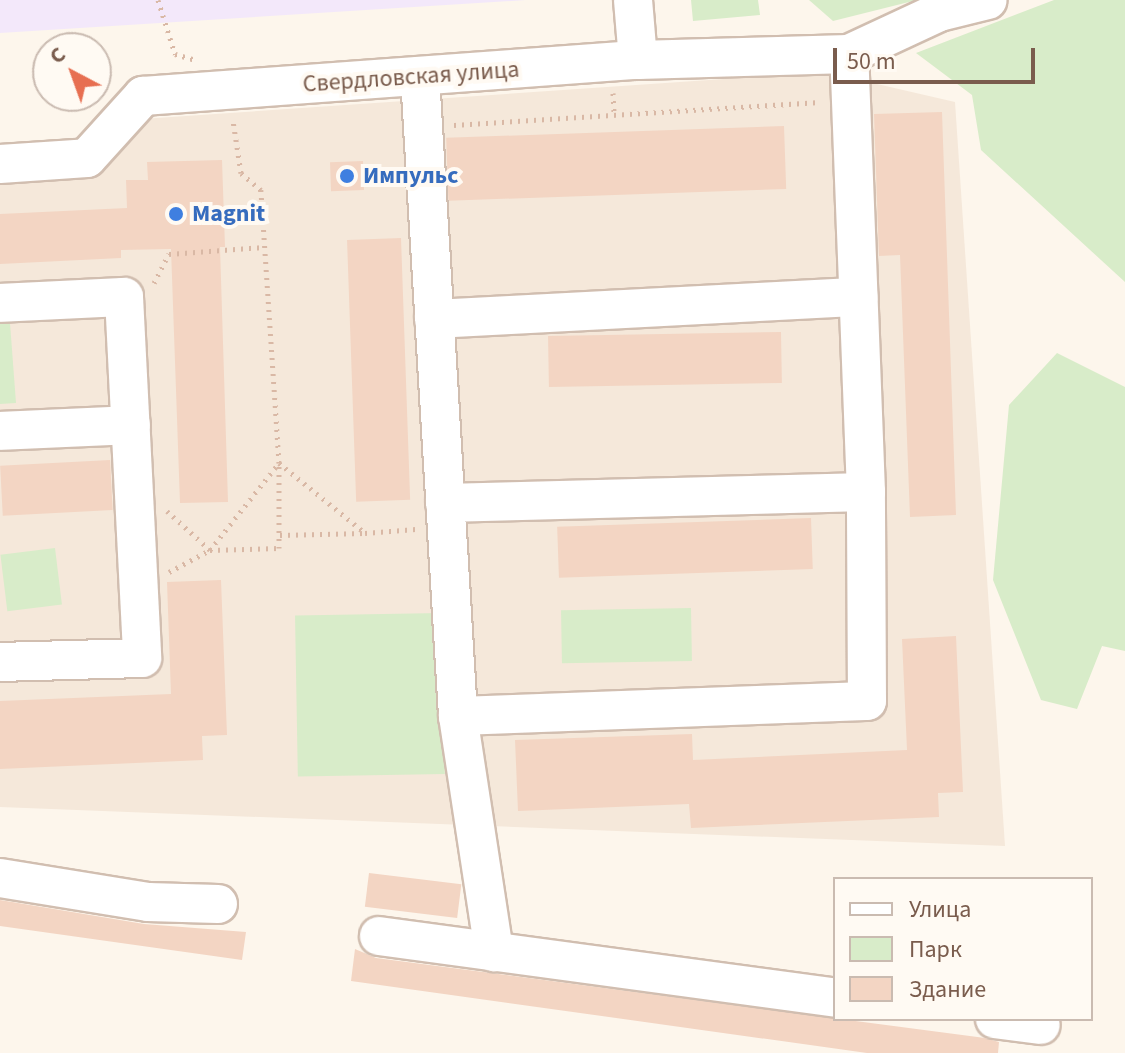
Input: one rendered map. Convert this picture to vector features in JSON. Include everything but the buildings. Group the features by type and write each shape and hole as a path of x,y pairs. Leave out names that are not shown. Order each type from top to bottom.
{"street":[{"path":"625,73 633,0"},
{"path":"458,716 867,701 866,492 849,54 939,12 988,0"},
{"name":"Свердловская улица","path":"0,164 87,158 143,96 420,76 625,73 849,54"},
{"path":"420,76 458,716 494,952"},
{"path":"0,303 124,297 142,658 0,662"},
{"path":"434,319 858,297"},
{"path":"0,431 131,425"},
{"path":"445,503 866,492"},
{"path":"0,878 148,902 218,904"},
{"path":"379,936 833,998"},
{"path":"1010,1021 1041,1025"}],"path":[{"path":"158,0 175,54 200,61"},
{"path":"614,115 625,73"},
{"path":"158,578 210,550 279,463 261,190 241,173 231,109"},
{"path":"154,283 169,254 265,247"},
{"path":"280,535 365,533"}],"shaded area":[{"path":"0,0 526,0 0,33"},
{"path":"825,72 955,102 1005,846 0,807 0,180 142,119"}],"green space":[{"path":"691,0 758,0 760,15 693,21"},
{"path":"809,0 917,0 833,21"},
{"path":"1054,0 1125,0 1125,282 981,150 972,95 916,53"},
{"path":"10,323 16,403 0,404 0,324"},
{"path":"1057,353 1125,387 1125,651 1102,646 1077,709 1041,700 993,580 1009,405"},
{"path":"55,548 62,605 7,611 0,555"},
{"path":"691,608 692,661 562,663 561,610"},
{"path":"442,613 445,774 298,777 295,616"}],"place":[{"name":"Импульс","path":"347,176"},
{"name":"Magnit","path":"176,214"}]}
